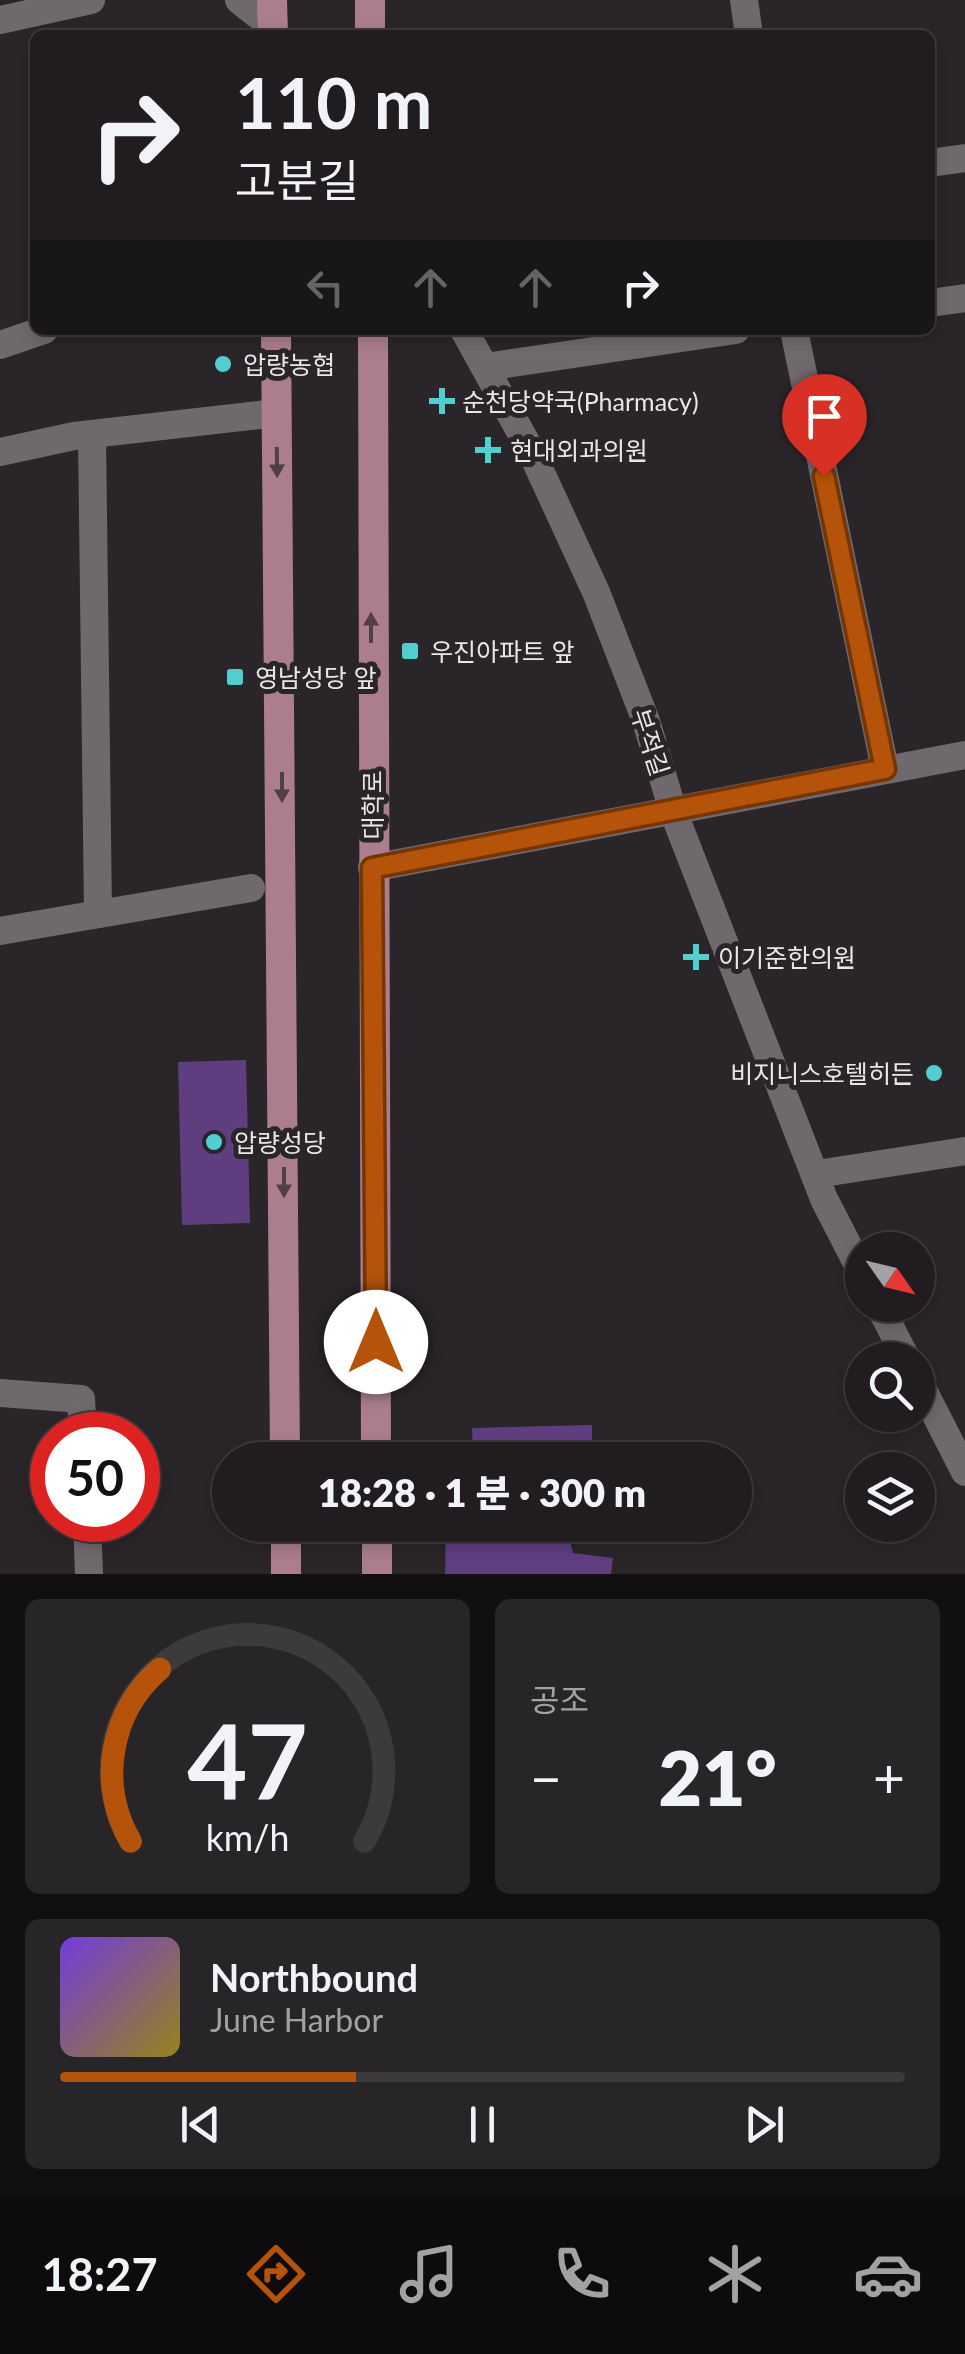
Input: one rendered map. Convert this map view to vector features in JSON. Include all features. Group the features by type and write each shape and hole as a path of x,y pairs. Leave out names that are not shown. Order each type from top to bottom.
{"main road":[{"path":"370,0 370,30"},
{"path":"276,335 285,1442"},
{"name":"대학로","path":"373,335 376,1442"},
{"path":"286,1542 286,1574"},
{"path":"376,1542 377,1574"}],"street":[{"path":"0,20 91,0"},
{"path":"238,0 272,21"},
{"path":"744,0 748,30"},
{"path":"935,162 965,158"},
{"path":"935,302 965,298"},
{"path":"0,345 30,335"},
{"name":"부적길","path":"467,335 531,451 596,592 646,721 673,811 824,1199 845,1240"},
{"path":"485,367 702,335"},
{"path":"795,335 885,769"},
{"path":"0,452 92,434 277,413"},
{"path":"92,434 98,914"},
{"path":"372,868 965,755"},
{"path":"0,932 251,888"},
{"path":"817,1174 965,1151"},
{"path":"0,1393 82,1399 82,1412"},
{"path":"935,1413 965,1472"},
{"path":"88,1542 89,1574"}],"building":[{"name":"압량성당","path":"246,1060 250,1223 182,1225 178,1062"},
{"path":"592,1425 592,1442 472,1442 472,1428"},
{"path":"446,1542 570,1542 573,1553 613,1558 611,1574 445,1574"}],"place":[{"name":"압량농협","path":"223,364"},
{"name":"순천당약국(Pharmacy)","path":"442,401"},
{"name":"현대외과의원","path":"488,450"},
{"name":"우진아파트 앞","path":"410,651"},
{"name":"영남성당 앞","path":"235,677"},
{"name":"이기준한의원","path":"696,957"},
{"name":"비지니스호텔히든","path":"934,1073"},
{"name":"압량성당","path":"214,1142"}],"route":[{"path":"376,1342 372,868 885,769 824,476"}]}
